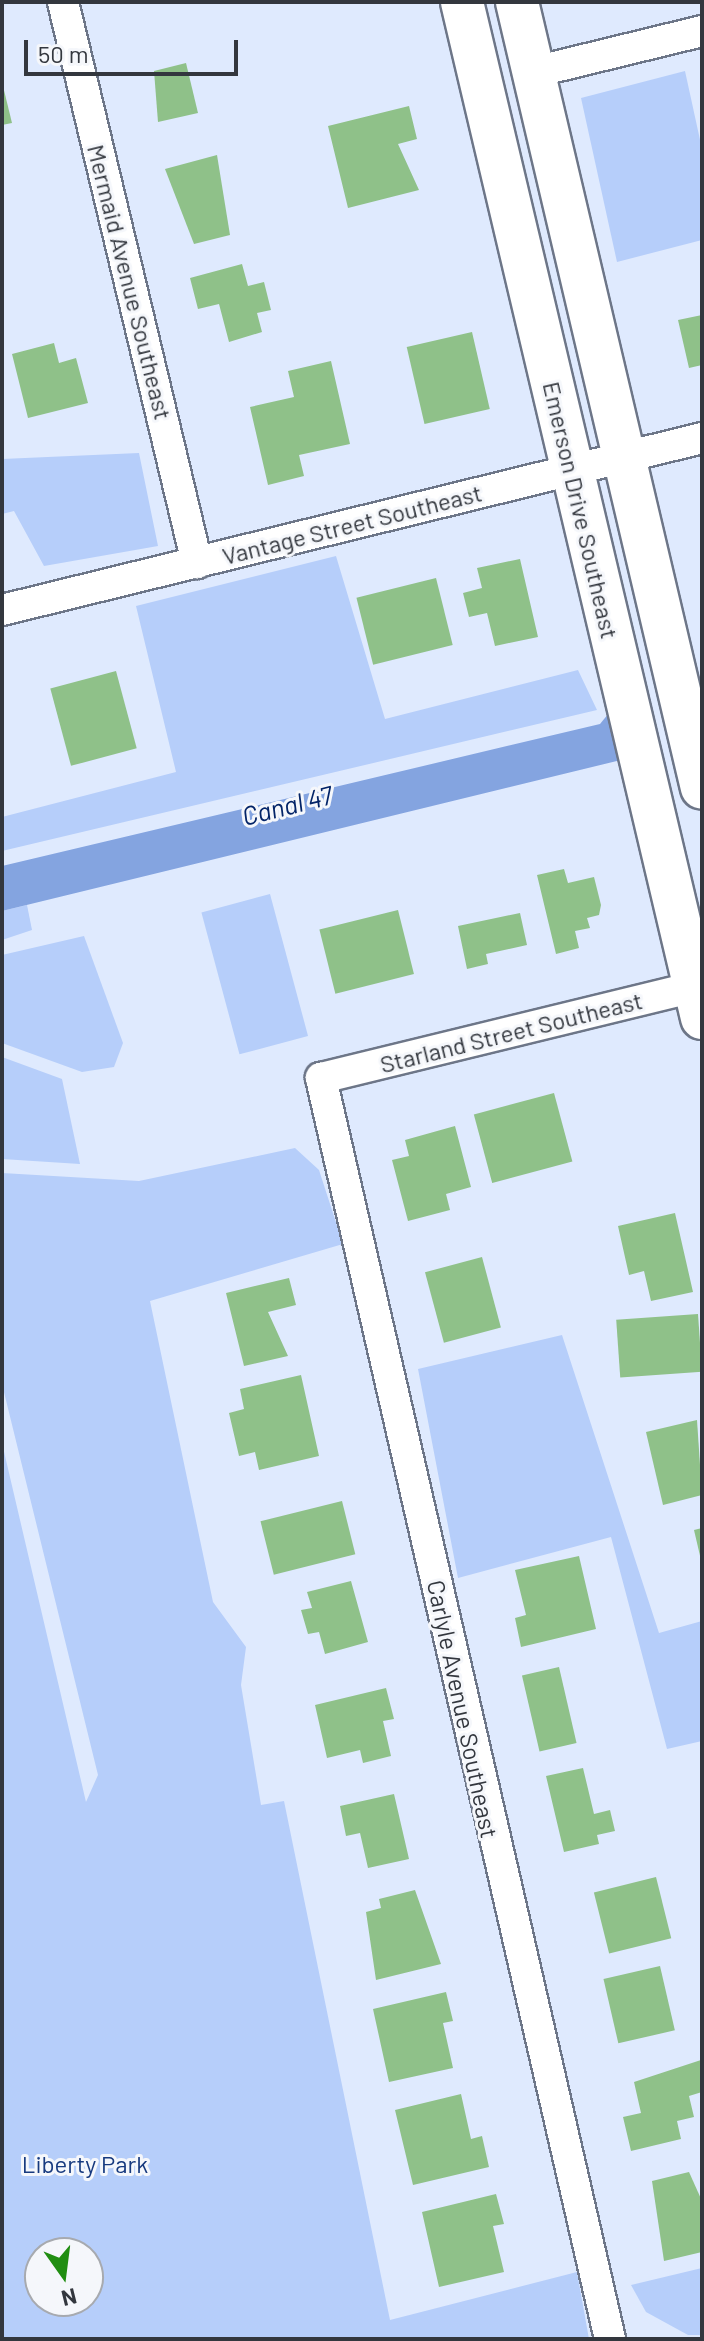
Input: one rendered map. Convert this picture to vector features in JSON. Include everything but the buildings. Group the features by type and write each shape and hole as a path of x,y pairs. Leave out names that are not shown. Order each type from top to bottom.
{"street":[{"name":"Mermaid Avenue Southeast","path":"63,2 197,563"},
{"name":"Emerson Drive Southeast","path":"462,2 570,469 699,997"},
{"path":"517,2 702,788"},
{"path":"534,72 702,31"},
{"name":"Vantage Street Southeast","path":"2,610 702,438"},
{"name":"Starland Street Southeast","path":"321,1078 699,997"},
{"name":"Carlyle Avenue Southeast","path":"321,1078 610,2339"}],"green space":[{"path":"685,71 702,149 702,240 617,262 581,98"},
{"path":"139,453 158,546 44,566 14,511 2,514 2,459"},
{"path":"336,556 385,719 578,670 597,710 2,851 2,817 176,772 136,606"},
{"path":"270,894 308,1036 239,1054 201,912"},
{"path":"27,905 32,930 2,940 2,911"},
{"path":"84,936 123,1043 114,1067 82,1072 2,1043 2,955"},
{"path":"2,1057 62,1079 80,1164 2,1159"},
{"name":"Liberty Park","path":"295,1148 319,1170 343,1244 150,1301 213,1602 246,1647 241,1685 261,1805 284,1801 390,2320 577,2272 589,2339 2,2339 2,1443 86,1802 98,1775 2,1384 2,1173 139,1181"},
{"path":"562,1335 659,1633 702,1621 702,1741 667,1749 611,1537 458,1578 418,1369"},
{"path":"702,2268 702,2335 688,2335 646,2312 631,2285"}],"water":[{"name":"Canal 47","path":"609,693 625,759 2,911 2,866 600,724 609,713 603,694"}]}
